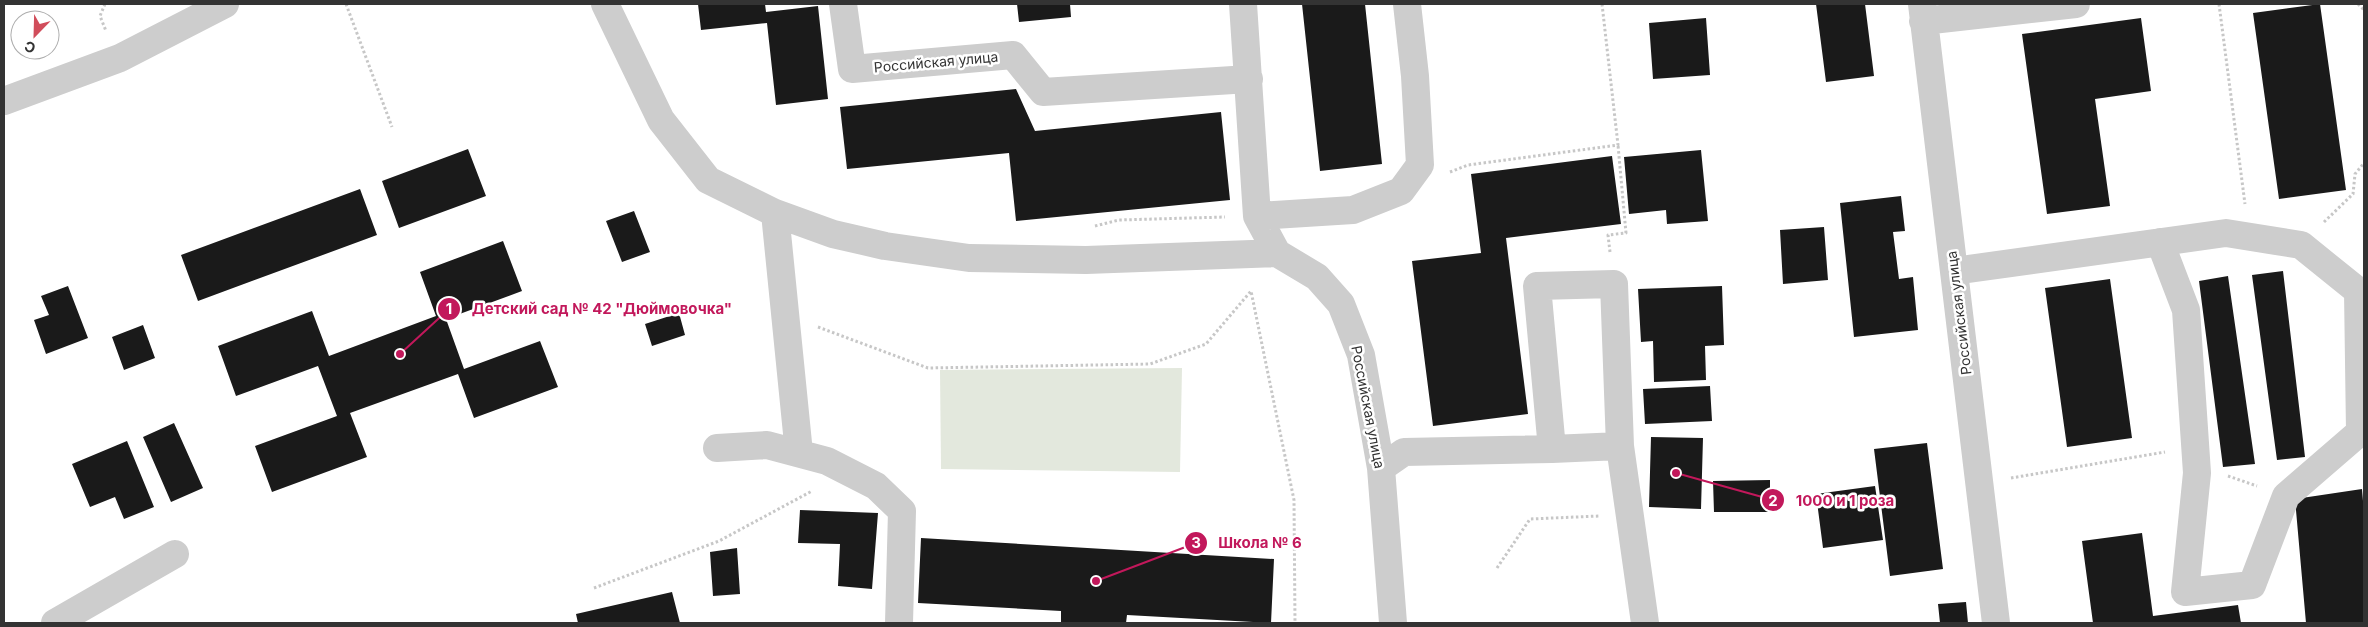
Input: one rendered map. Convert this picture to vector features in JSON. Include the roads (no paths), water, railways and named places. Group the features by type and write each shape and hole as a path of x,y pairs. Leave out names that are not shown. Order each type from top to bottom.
{"street":[{"path":"4,101 120,58 225,4"},
{"path":"605,4 662,120 708,180 775,213 832,234 885,246 969,258 1086,260 1276,253 1257,216 1243,4"},
{"name":"Российская улица","path":"843,4 852,69 1013,55 1043,92 1249,79"},
{"path":"1257,216 1353,210 1400,191 1420,165 1415,76 1407,4"},
{"path":"1922,12 2076,4"},
{"name":"Российская улица","path":"1922,12 1996,623"},
{"path":"775,213 799,453"},
{"path":"1954,270 2226,233 2301,245 2361,291 2360,432 2286,496 2252,585 2185,592 2197,474 2186,310 2160,242"},
{"name":"Российская улица","path":"1276,253 1317,277 1341,304 1360,355 1382,468 1394,623"},
{"path":"1552,449 1537,286 1614,284 1620,446 1645,623"},
{"path":"717,448 767,446 799,453 827,461 876,486 902,511 899,623"},
{"path":"1382,468 1404,452 1620,446"},
{"path":"55,623 175,554"}],"place":[{"name":"Детский сад № 42 \"Дюймовочка\"","path":"400,354"},
{"name":"1000 и 1 роза","path":"1676,473"},
{"name":"Школа № 6","path":"1096,581"}]}
